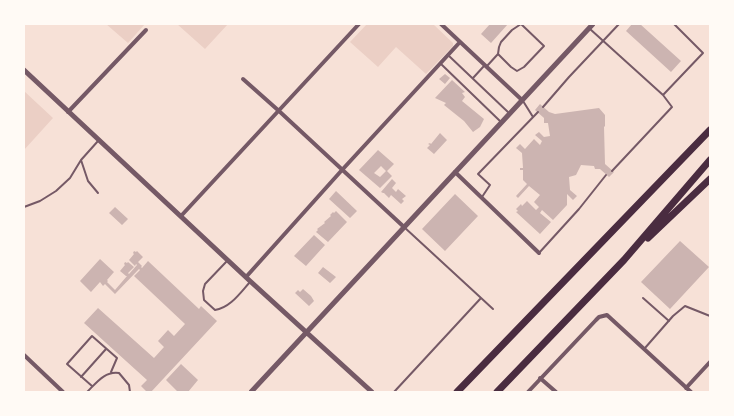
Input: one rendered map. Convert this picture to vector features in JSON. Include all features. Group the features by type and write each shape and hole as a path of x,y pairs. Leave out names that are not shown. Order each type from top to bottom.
{"highway":[{"path":"457,392 710,130"},
{"path":"624,260 710,160"},
{"path":"497,392 624,260 710,179"}],"street":[{"path":"181,216 359,24"},
{"path":"441,24 522,100"},
{"path":"251,392 591,26"},
{"path":"68,112 146,30"},
{"path":"246,277 460,42"},
{"path":"24,70 250,281 372,392"},
{"path":"243,79 404,227"},
{"path":"455,172 539,253"},
{"path":"528,392 599,317 607,316 691,392"},
{"path":"24,356 63,392"},
{"path":"686,388 710,362"},
{"path":"540,378 556,392"}],"lane":[{"path":"473,78 498,54 501,42 512,30 521,24 544,46 524,67 518,70 511,67 498,54"},
{"path":"543,107 619,24"},
{"path":"663,95 702,53 674,24"},
{"path":"591,26 603,41 663,95 672,107 612,171"},
{"path":"448,55 510,114"},
{"path":"440,63 502,123"},
{"path":"522,100 533,117"},
{"path":"481,198 490,185 478,174 538,112"},
{"path":"24,207 40,201 56,191 70,178 81,160 99,140"},
{"path":"81,160 88,180 98,193"},
{"path":"539,253 579,209 606,175"},
{"path":"404,227 493,310"},
{"path":"228,260 205,284 203,291 204,300 215,310 221,309 231,303 250,281"},
{"path":"394,392 481,298"},
{"path":"643,298 669,321"},
{"path":"644,349 684,306 710,316"},
{"path":"92,386 67,364 92,336 117,358 111,372"},
{"path":"81,377 106,349"},
{"path":"87,392 100,379 111,372 119,372 129,385 130,392"}],"shaded area":[{"path":"106,24 145,24 128,43"},
{"path":"177,24 228,24 205,49"},
{"path":"367,24 433,24 453,43 453,46 426,74 396,47 378,67 350,42"},
{"path":"24,91 53,118 24,150"}],"building":[{"path":"490,24 508,24 491,43 481,34"},
{"path":"632,24 640,24 681,61 671,72 626,31"},
{"path":"445,74 450,78 445,84 439,79"},
{"path":"452,80 465,92 462,93 465,97 462,101 484,119 480,127 473,132 464,121 444,105 446,103 435,98"},
{"path":"540,104 549,112 555,114 599,108 605,115 605,164 614,172 609,177 600,169 595,169 594,166 581,165 576,175 569,177 570,190 577,196 573,200 567,194 567,205 553,220 542,210 540,213 551,222 540,234 516,212 518,211 516,209 521,204 522,206 527,201 536,210 539,207 534,202 540,195 529,186 518,198 516,196 527,184 523,180 523,170 520,170 520,168 523,168 522,153 516,148 520,144 525,149 534,139 540,145 542,141 535,135 539,132 544,137 550,136 548,123 544,123 544,118 535,110"},
{"path":"440,133 447,140 434,154 427,148 430,145 428,144 431,144"},
{"path":"378,150 394,164 387,171 392,176 380,188 359,170","holes":["381,166 386,171 380,177 374,173"]},
{"path":"392,179 396,183 392,188 396,192 398,189 406,196 402,199 404,201 401,204 391,195 389,198 381,192"},
{"path":"336,191 357,211 350,218 329,199"},
{"path":"455,194 478,216 445,251 422,229"},
{"path":"115,207 128,219 122,225 109,213"},
{"path":"336,211 347,222 328,242 316,232 318,230 317,229 331,216 330,215"},
{"path":"314,235 325,245 306,266 294,256"},
{"path":"680,241 709,267 670,309 641,282"},
{"path":"134,251 137,251 143,257 138,262 142,268 148,261 199,309 201,306 217,321 151,392 147,392 141,386 147,380 84,323 98,308 154,358 164,347 158,341 168,330 174,336 185,324 134,276 140,270 139,269 115,294 105,284 103,286 100,282 91,292 80,281 100,259 114,272 107,282 115,290 127,276 120,271 125,265 125,262 128,262 134,267 128,273 129,274 137,265 136,264 135,266 129,260 134,254"},
{"path":"323,267 336,277 330,283 318,273"},
{"path":"303,289 314,301 309,306 295,293 298,290 300,292"},
{"path":"181,364 198,380 188,392 178,392 166,380"}]}
